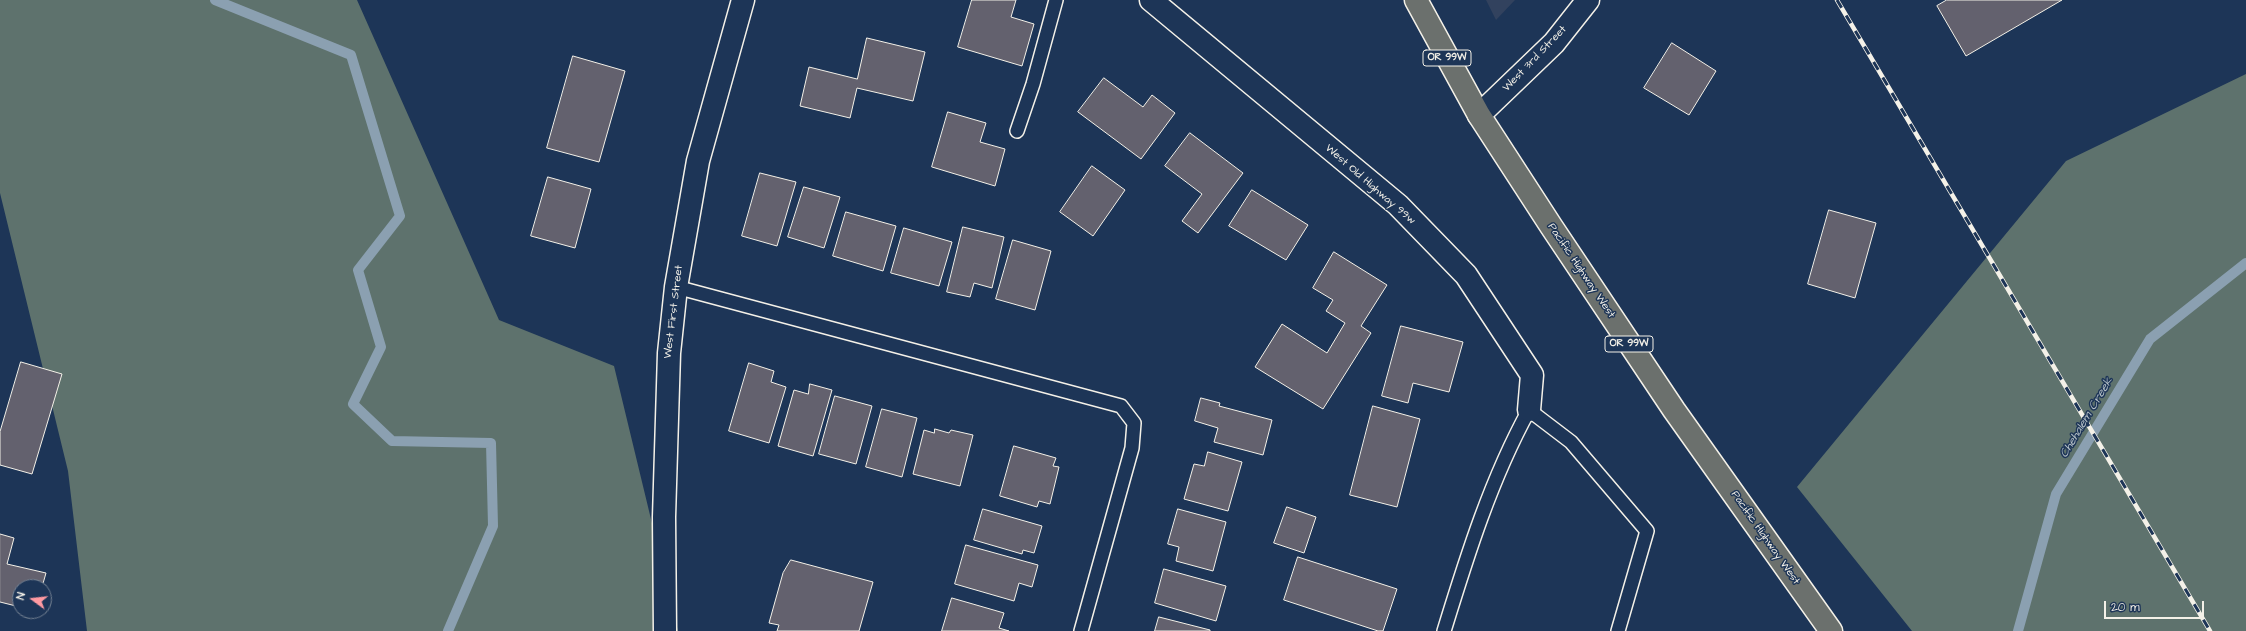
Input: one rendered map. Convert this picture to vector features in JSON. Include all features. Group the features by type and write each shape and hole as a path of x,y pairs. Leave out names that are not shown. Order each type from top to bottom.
{"main road":[{"name":"Pacific Highway West","path":"1416,0 1479,115 1674,410 1831,631"}],"street":[{"name":"West First Street","path":"665,631 664,516 669,353 676,287 698,161 743,0"},
{"name":"West Old Highway 99w","path":"1151,0 1398,205 1466,275 1532,375 1529,410"},
{"name":"West 3rd Street","path":"1479,115 1554,43 1588,0"}],"lane":[{"path":"1017,131 1033,84 1056,0"},
{"path":"676,287 1121,406 1134,423 1132,448 1081,631"},
{"path":"1444,631 1462,575 1509,446 1529,410 1571,442 1647,530 1618,631"}],"shaded area":[{"path":"1486,0 1515,0 1496,20"}],"green space":[{"path":"0,0 357,0 499,320 614,366 678,631 87,631 68,471 0,193"},
{"path":"2246,74 2246,631 1912,631 1797,487 2066,161"}],"building":[{"path":"972,0 1016,0 1011,17 1034,24 1022,66 958,47"},
{"path":"1947,0 2062,0 1966,56 1937,6"},
{"path":"867,38 925,52 913,101 857,88 850,118 800,106 809,67 857,79"},
{"path":"1672,43 1716,71 1689,115 1644,88"},
{"path":"573,56 625,71 599,162 547,148"},
{"path":"1104,78 1143,107 1152,95 1175,113 1141,159 1078,112"},
{"path":"948,112 986,123 980,142 1005,149 995,186 932,167"},
{"path":"1190,133 1243,173 1198,233 1182,221 1202,194 1165,166"},
{"path":"1092,166 1125,190 1093,236 1060,212"},
{"path":"760,173 796,182 777,246 742,236"},
{"path":"548,177 591,189 575,248 531,236"},
{"path":"804,187 840,197 824,248 788,237"},
{"path":"1252,190 1308,225 1286,260 1229,226"},
{"path":"1829,210 1876,223 1855,298 1808,284"},
{"path":"846,212 896,226 883,271 833,256"},
{"path":"963,227 1004,237 992,288 974,283 970,297 947,292"},
{"path":"904,228 952,242 939,286 891,273"},
{"path":"1013,240 1051,251 1035,310 996,299"},
{"path":"1334,252 1387,285 1361,326 1371,333 1323,409 1255,367 1282,324 1327,353 1345,323 1326,311 1333,300 1313,288"},
{"path":"1401,326 1463,342 1449,392 1413,383 1408,403 1382,396"},
{"path":"21,362 62,374 32,474 0,465 0,432"},
{"path":"749,363 774,371 771,382 786,387 769,443 729,431"},
{"path":"810,384 832,390 813,456 778,446 794,390 808,394"},
{"path":"835,396 872,406 856,464 819,454"},
{"path":"1201,398 1220,403 1219,406 1272,420 1263,455 1214,442 1218,428 1195,421"},
{"path":"1373,406 1420,419 1397,507 1350,495"},
{"path":"882,409 917,418 902,477 866,467"},
{"path":"935,429 949,433 951,430 973,435 960,486 913,474 924,430 934,433"},
{"path":"1014,446 1056,458 1053,466 1059,467 1050,504 1039,501 1037,507 1000,496"},
{"path":"1208,452 1242,462 1228,511 1184,499 1194,464 1204,466"},
{"path":"1287,507 1316,517 1304,553 1274,543"},
{"path":"983,509 1042,526 1034,553 1023,550 1022,554 974,540"},
{"path":"1178,509 1226,522 1213,571 1176,561 1179,547 1168,544"},
{"path":"0,534 14,538 7,564 46,573 44,579 12,579 12,605 0,602"},
{"path":"966,545 1038,565 1032,587 1019,583 1014,601 955,584"},
{"path":"1298,557 1397,589 1383,631 1378,631 1284,600"},
{"path":"791,560 873,582 859,631 777,631 779,625 769,623 783,573"},
{"path":"1164,569 1226,586 1216,621 1155,603"},
{"path":"952,598 1004,613 999,628 1009,631 942,631"},
{"path":"1159,617 1210,630 1210,631 1155,631"}],"waterway":[{"path":"215,0 351,55 400,216 358,270 381,347 353,404 392,441 491,443 493,526 448,631"},
{"name":"Chehalem Creek","path":"2018,631 2056,494 2150,339 2246,263"}],"railway":[{"path":"1837,0 2210,631"}]}
